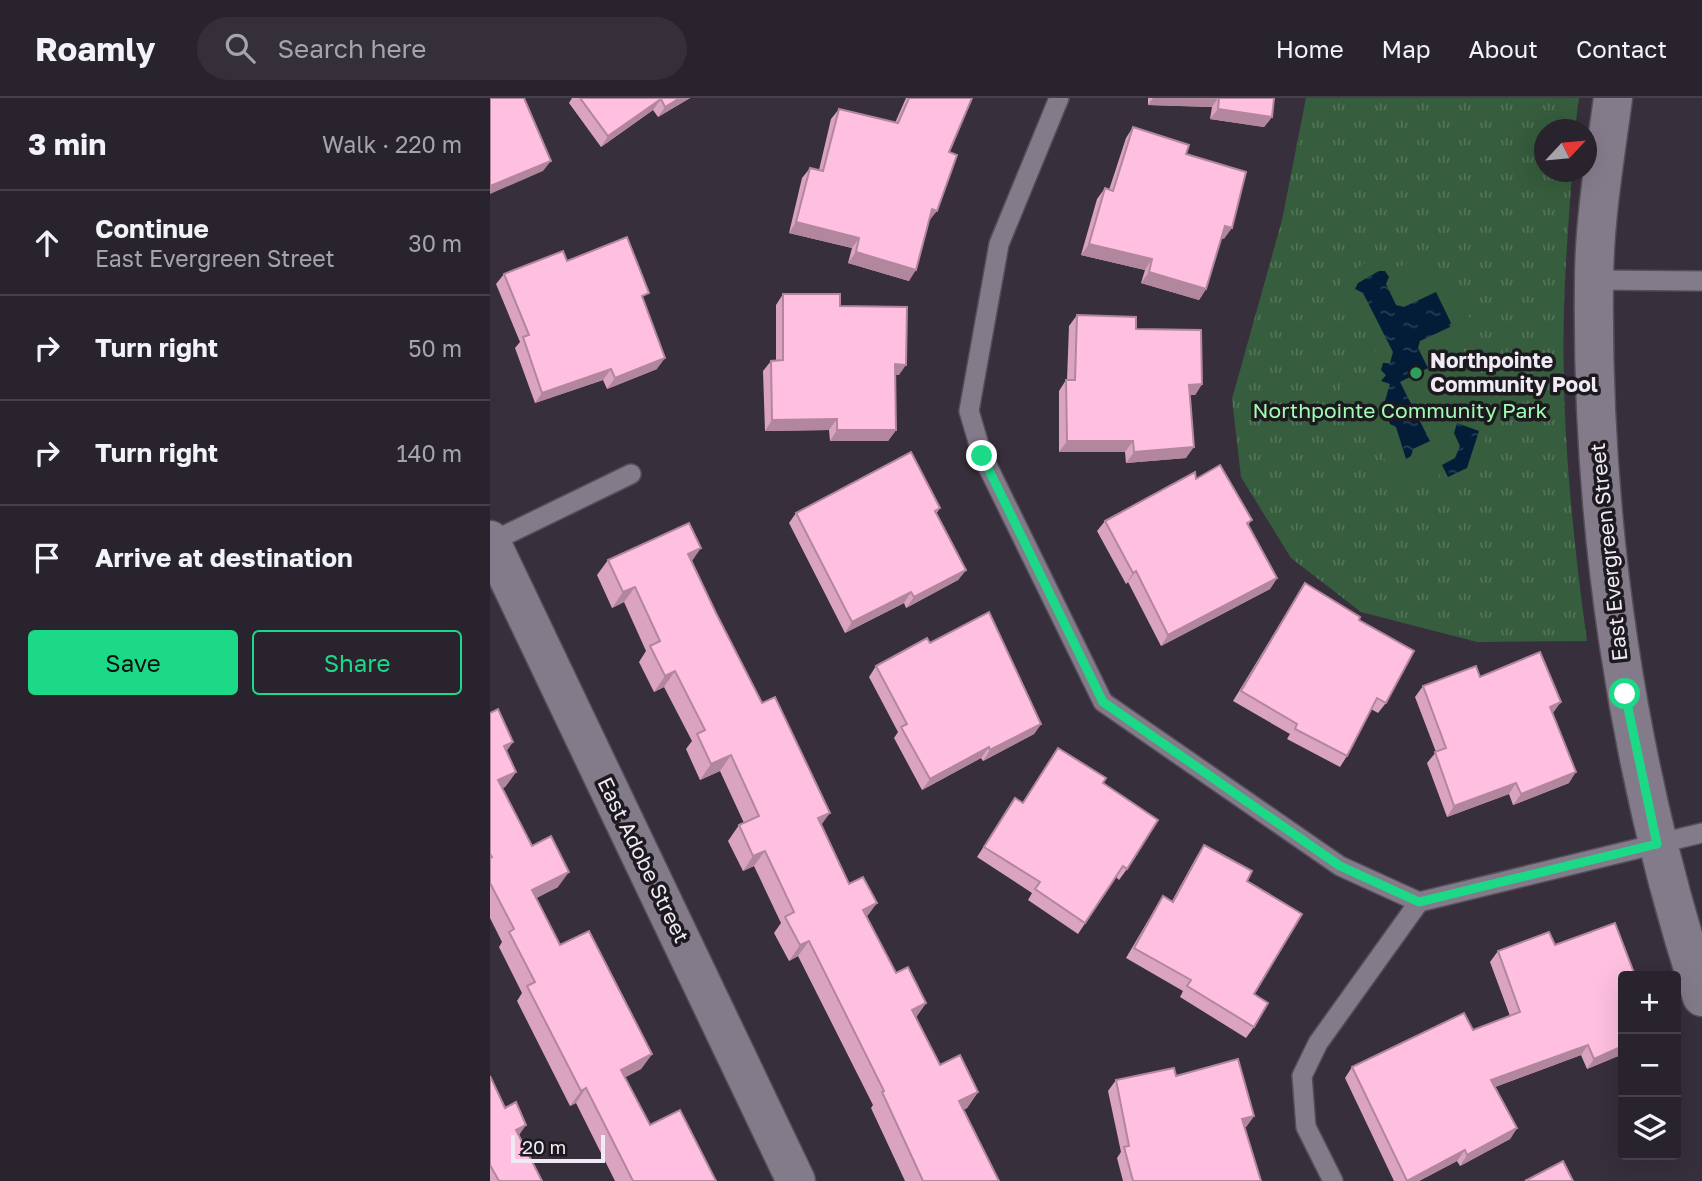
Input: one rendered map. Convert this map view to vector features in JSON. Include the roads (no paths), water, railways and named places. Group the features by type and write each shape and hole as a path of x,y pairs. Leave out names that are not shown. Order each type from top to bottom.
{"street":[{"name":"East Evergreen Street","path":"1613,98 1594,280 1596,433 1609,566 1625,694 1657,844 1702,997"},
{"name":"East Adobe Street","path":"490,541 796,1181"}],"lane":[{"path":"1059,98 999,244 969,411 982,456 1103,702 1340,866 1419,902 1702,833"},
{"path":"1594,280 1702,281"},
{"path":"490,541 631,474"},
{"path":"1333,1181 1306,1127 1302,1076 1318,1043 1419,902"}],"water":[{"path":"1379,271 1385,271 1389,277 1386,284 1396,305 1404,307 1436,292 1451,323 1450,327 1420,341 1418,348 1428,368 1400,382 1430,441 1413,449 1411,456 1406,459 1396,427 1390,424 1388,416 1381,414 1390,384 1381,381 1386,375 1381,370 1383,363 1390,363 1393,352 1363,293 1355,289 1358,283"},
{"path":"1457,423 1479,431 1467,468 1448,477 1442,465 1455,458 1460,446 1454,433"}],"place":[{"name":"Northpointe Community Pool","path":"1416,373"}],"park label":[{"name":"Northpointe Community Park","path":"1400,411"}]}
